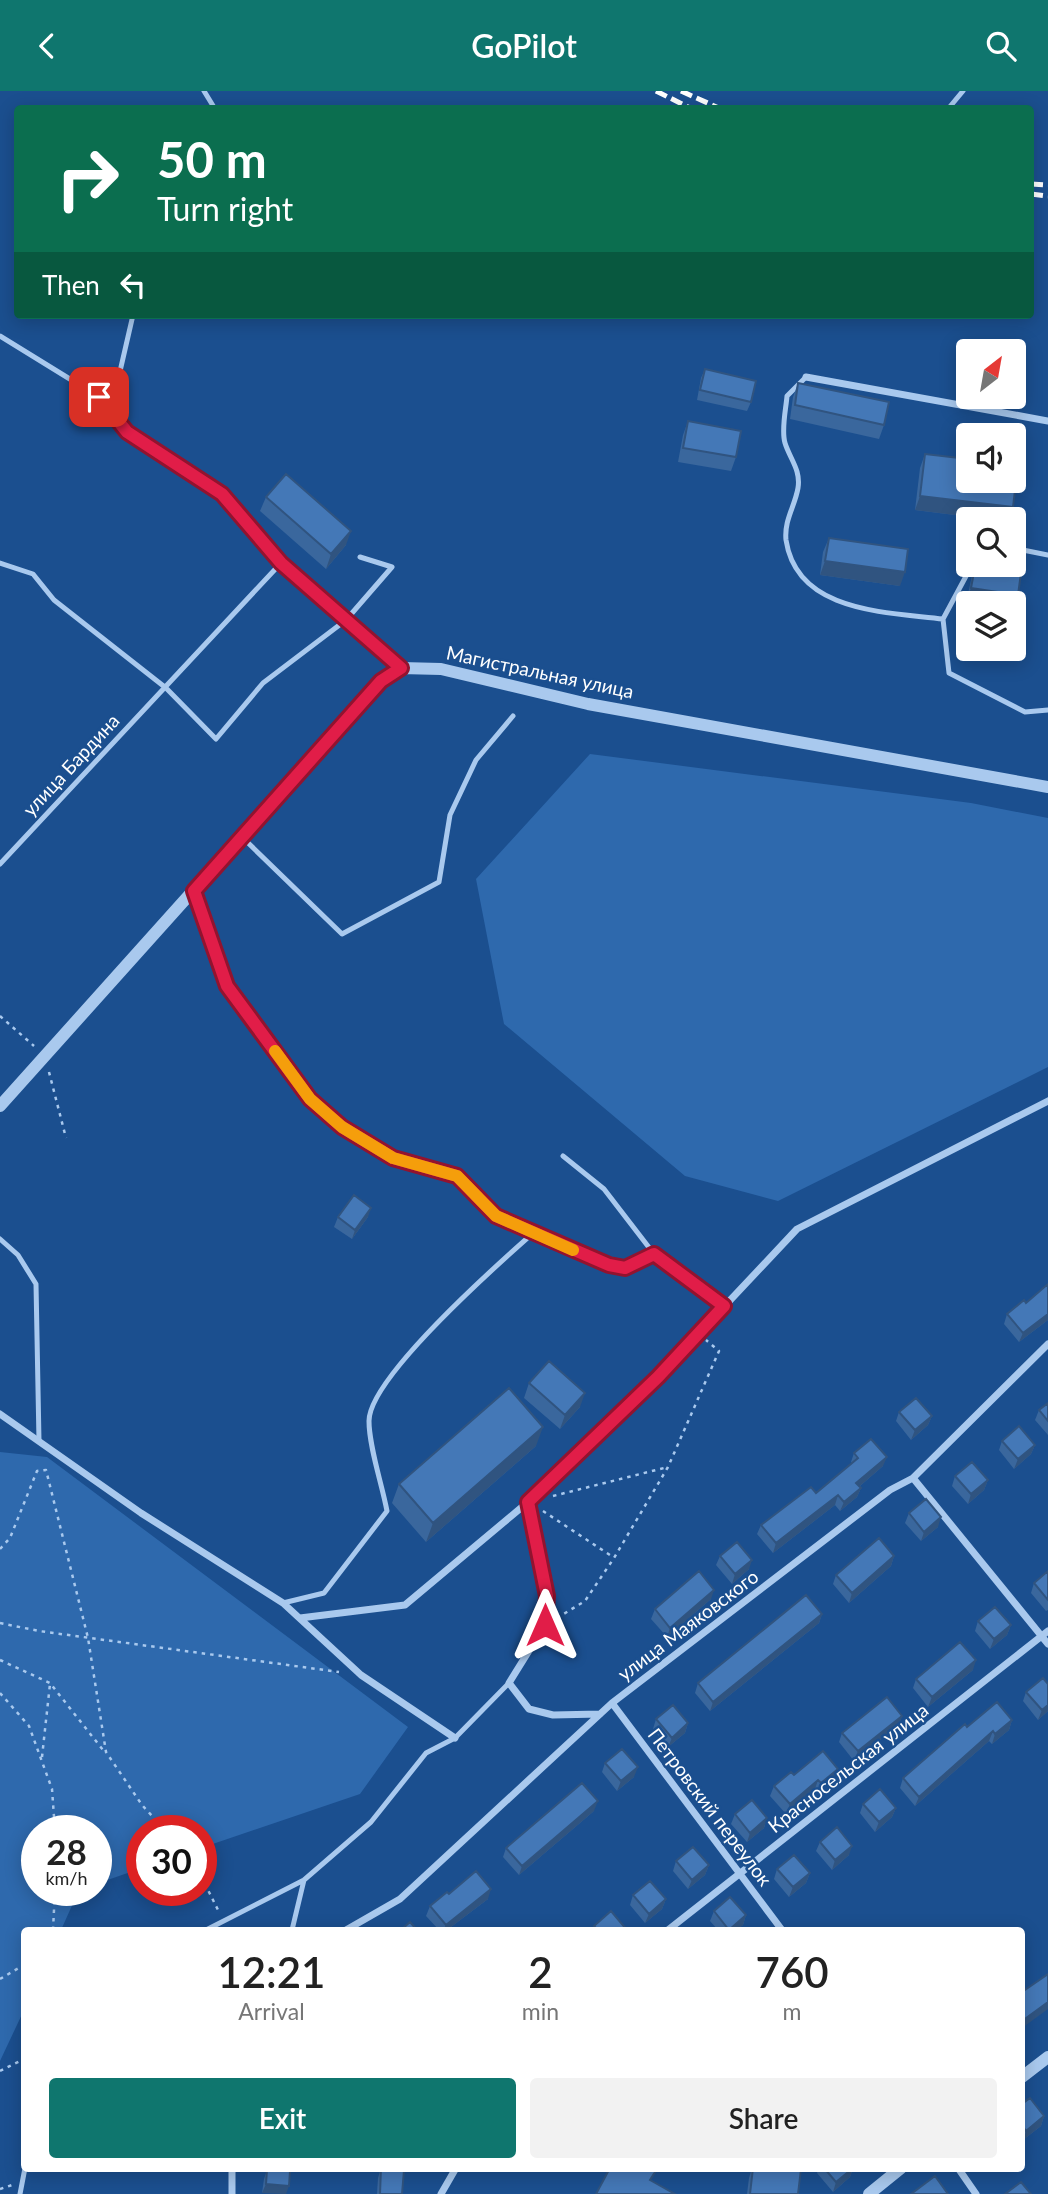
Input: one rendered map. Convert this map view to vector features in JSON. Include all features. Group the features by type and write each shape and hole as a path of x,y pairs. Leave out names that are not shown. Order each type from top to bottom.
{"street":[{"path":"806,377 1048,421"},
{"path":"0,1106 381,681 401,668 281,563"},
{"name":"Магистральная улица","path":"401,668 441,669 589,704 1048,787"},
{"path":"300,1618 405,1605 528,1502 658,1377 797,1229 1048,1101"},
{"name":"улица Маяковского","path":"351,1927 400,1899 612,1703 890,1490 913,1478 1048,1344"},
{"path":"0,1414 141,1513 283,1604 361,1675 455,1738"},
{"path":"913,1478 1045,1633 1048,1644"},
{"path":"528,1502 547,1596 545,1625 509,1683 529,1709 552,1715 600,1714"},
{"name":"Красносельская улица","path":"672,1927 1045,1633"},
{"name":"Петровский переулок","path":"612,1703 780,1927"},
{"path":"1025,2075 1048,2057"},
{"path":"232,2172 232,2194"},
{"path":"441,2194 452,2172"},
{"path":"869,2194 896,2172"},
{"path":"961,2172 976,2194"}],"lane":[{"path":"951,105 963,91"},
{"path":"127,432 115,393 132,319"},
{"path":"0,336 99,397 127,432 222,494 281,563"},
{"path":"806,377 787,395 785,418 784,442 796,465 798,487 787,516 786,539 795,567 814,587 846,606 943,619"},
{"path":"1026,551 1048,555"},
{"path":"0,563 33,574 54,600 166,688 216,739 263,683 346,620 392,567 360,557"},
{"name":"улица Бардина","path":"0,864 281,563"},
{"path":"966,577 943,619 949,673 1025,712 1048,709"},
{"path":"242,837 342,934 439,882 450,815 476,760 513,716"},
{"path":"194,891 227,986 310,1099 342,1127 393,1158 457,1176 496,1216 609,1265 625,1268 654,1254"},
{"path":"563,1156 604,1189 654,1254 724,1306"},
{"path":"283,1604 324,1593 387,1511 368,1419 382,1391 431,1327 533,1233"},
{"path":"0,1239 18,1255 36,1284 39,1441"},
{"path":"212,1927 304,1880 371,1822 425,1753 455,1738 509,1683"},
{"path":"293,1927 304,1880"},
{"path":"20,2194 24,2172"}],"path":[{"path":"545,1625 585,1601 614,1558 668,1467 719,1351"},
{"path":"528,1502 668,1467"},
{"path":"0,1549 10,1538 37,1471 46,1470 88,1638 106,1752"},
{"path":"528,1502 614,1558"},
{"path":"0,1622 88,1638 361,1675"},
{"path":"0,1660 50,1683 106,1752 151,1815"},
{"path":"41,1761 50,1683"},
{"path":"0,1693 29,1726 52,1789 53,1815"},
{"path":"53,1927 54,1906"},
{"path":"215,1906 223,1922"},
{"path":"0,1979 21,1967"},
{"path":"0,2071 21,2060"}],"shaded area":[{"path":"590,754 971,803 1048,818 1048,1067 778,1201 685,1176 504,1024 476,879"},
{"path":"0,1452 47,1457 408,1727 360,1794 217,1843 217,1815 126,1815 126,1874 112,1878 112,1815 21,1815 21,1906 72,1906 62,1927 21,1927 21,2016 0,2061"}],"building":[{"path":"705,369 756,381 751,402 700,390"},
{"path":"798,383 889,402 884,425 795,405"},
{"path":"688,421 741,431 736,457 683,448"},
{"path":"925,454 956,458 956,493 1015,493 1013,507 920,496"},
{"path":"286,474 351,531 331,554 266,497"},
{"path":"829,538 908,549 905,572 825,561"},
{"path":"973,577 1020,577 1019,591 971,588"},
{"path":"354,1195 371,1208 355,1230 338,1217"},
{"path":"1048,1284 1048,1314 1023,1333 1007,1314 1024,1300 1026,1303"},
{"path":"549,1361 585,1393 565,1415 529,1383"},
{"path":"509,1388 543,1427 433,1523 399,1484"},
{"path":"916,1398 932,1416 915,1430 899,1412"},
{"path":"1048,1403 1048,1421 1039,1410"},
{"path":"1019,1426 1035,1445 1018,1459 1002,1441"},
{"path":"871,1439 887,1457 856,1483 861,1488 844,1502 838,1495 776,1543 761,1525 811,1487 816,1493 858,1458 854,1453"},
{"path":"972,1462 988,1480 971,1494 955,1476"},
{"path":"926,1499 941,1517 924,1532 909,1513"},
{"path":"879,1538 894,1556 852,1593 836,1575"},
{"path":"737,1542 752,1560 735,1574 720,1556"},
{"path":"699,1571 714,1590 670,1628 655,1609"},
{"path":"1048,1571 1048,1600 1034,1583"},
{"path":"806,1595 822,1614 713,1702 698,1683"},
{"path":"995,1607 1011,1625 994,1639 978,1621"},
{"path":"960,1642 976,1660 932,1697 916,1679"},
{"path":"1043,1678 1048,1684 1048,1705 1042,1710 1026,1692"},
{"path":"887,1697 902,1716 858,1751 842,1733"},
{"path":"997,1702 1012,1720 995,1734 993,1731 919,1797 903,1778 965,1724 967,1727"},
{"path":"673,1705 688,1723 672,1738 656,1719"},
{"path":"622,1749 638,1767 621,1781 605,1763"},
{"path":"823,1751 838,1769 821,1783 818,1780 790,1804 774,1786 791,1772 794,1775"},
{"path":"582,1783 598,1801 522,1866 506,1848"},
{"path":"880,1789 896,1808 879,1822 863,1804"},
{"path":"752,1800 767,1818 750,1833 735,1814"},
{"path":"837,1827 852,1846 835,1860 820,1842"},
{"path":"693,1847 709,1865 692,1880 676,1861"},
{"path":"794,1855 810,1873 793,1887 777,1869"},
{"path":"476,1871 491,1889 446,1925 430,1906"},
{"path":"650,1881 666,1899 649,1914 633,1895"},
{"path":"730,1897 746,1915 732,1927 727,1927 714,1911"},
{"path":"611,1911 624,1927 595,1927"},
{"path":"1048,1974 1048,2002 1025,2019 1025,1990"},
{"path":"1030,2098 1044,2116 1026,2131 1025,2130 1025,2102"},
{"path":"267,2172 290,2172 289,2186 266,2184"},
{"path":"381,2172 404,2172 402,2194 380,2194"},
{"path":"608,2172 655,2172 650,2180 675,2194 596,2194"},
{"path":"753,2172 801,2172 798,2194 750,2194"},
{"path":"827,2172 848,2172 836,2182"},
{"path":"935,2176 948,2194 911,2194"},
{"path":"1021,2182 1031,2194 1005,2194"}],"railway":[{"path":"656,91 684,105"},
{"path":"681,91 712,105"},
{"path":"1034,184 1048,185"},
{"path":"1034,194 1048,196"}],"slow traffic":[{"path":"275,1051 310,1099 342,1127 393,1158 457,1176 496,1216 573,1250"}],"route":[{"path":"99,397 127,432 222,494 281,563 401,668 381,681 194,891 227,986 310,1099 342,1127 393,1158 457,1176 496,1216 609,1265 625,1268 654,1254 724,1306 658,1377 528,1502 547,1596 545,1625"}]}
